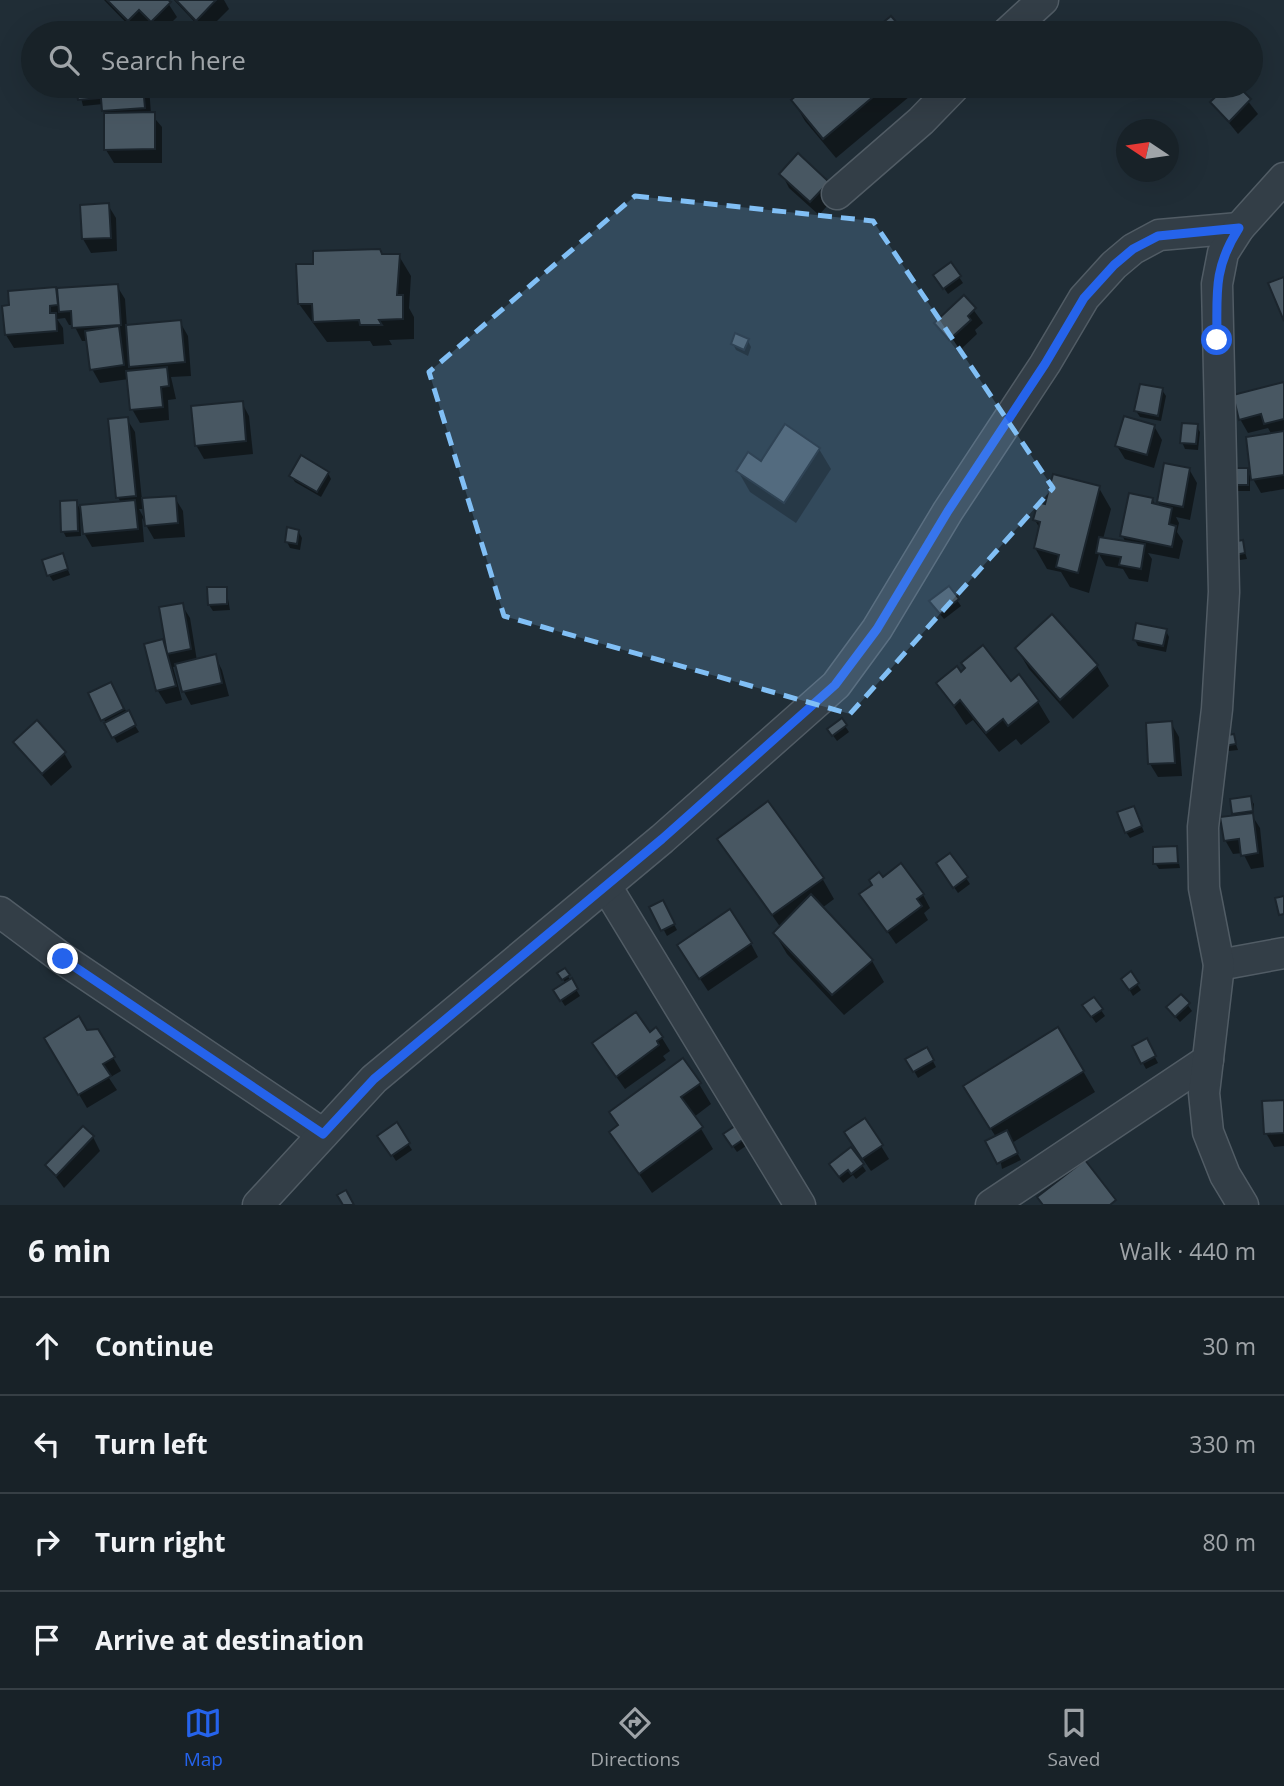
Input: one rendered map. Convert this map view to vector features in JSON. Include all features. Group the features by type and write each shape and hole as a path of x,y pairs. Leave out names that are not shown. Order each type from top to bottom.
{"street":[{"path":"1019,21 1039,1"},
{"path":"838,194 943,98"},
{"path":"1243,1205 1224,1175 1208,1132 1204,1093 1219,965 1204,888 1202,827 1217,709 1224,592 1217,284 1223,253 1239,228 1284,178"},
{"path":"258,1205 374,1079 606,886 835,685 877,629 948,511 1045,364 1084,298 1114,265 1133,249 1158,236 1239,228"},
{"path":"606,886 800,1205"},
{"path":"0,912 63,959 323,1134"},
{"path":"1219,965 1284,953"},
{"path":"991,1205 1208,1060"}],"highlighted area":[{"path":"635,196 873,221 1053,488 850,714 504,616 429,372"}],"building":[{"path":"107,0 171,2 152,21 139,10 128,21"},
{"path":"176,0 216,0 196,21"},
{"path":"101,98 144,98 145,108 102,111"},
{"path":"793,98 872,98 823,139 791,100"},
{"path":"1214,98 1251,99 1229,122 1210,102"},
{"path":"155,112 155,149 104,150 104,113"},
{"path":"798,153 829,182 810,202 779,174"},
{"path":"109,203 111,238 82,239 80,205"},
{"path":"380,249 382,254 400,254 397,295 403,295 403,319 379,320 382,325 360,325 359,320 313,322 312,304 298,304 296,264 313,264 313,251"},
{"path":"951,262 961,276 943,289 933,275"},
{"path":"1284,277 1284,321 1268,283"},
{"path":"118,284 121,325 72,328 71,311 59,312 57,288"},
{"path":"56,287 58,305 50,306 50,313 56,313 57,331 5,335 2,306 9,305 8,291"},
{"path":"964,295 976,308 968,316 971,320 949,340 934,323"},
{"path":"181,320 185,362 129,367 126,325"},
{"path":"119,326 124,365 90,370 85,331"},
{"path":"735,333 749,339 744,350 731,344"},
{"path":"167,367 169,386 161,387 163,407 130,410 126,371"},
{"path":"1284,382 1284,419 1264,424 1261,414 1239,420 1233,395"},
{"path":"1140,384 1163,388 1158,416 1134,411"},
{"path":"243,401 246,441 195,446 191,406"},
{"path":"1124,416 1155,425 1147,455 1115,446"},
{"path":"128,417 136,496 116,498 108,419"},
{"path":"1182,423 1198,424 1196,444 1180,443"},
{"path":"785,424 820,448 784,503 736,471 748,452 761,461"},
{"path":"1284,431 1284,475 1251,480 1246,437"},
{"path":"301,455 329,472 317,492 289,476"},
{"path":"1164,463 1190,468 1183,507 1157,502"},
{"path":"1231,468 1248,468 1248,485 1231,485"},
{"path":"1053,474 1100,486 1078,573 1056,567 1059,555 1034,548 1040,522 1033,520 1038,502 1045,504"},
{"path":"1129,493 1153,498 1152,503 1172,508 1169,524 1176,526 1172,547 1120,536"},
{"path":"176,496 178,523 145,526 142,498"},
{"path":"77,500 78,531 61,532 60,501"},
{"path":"135,500 138,529 83,534 80,505"},
{"path":"287,527 299,530 297,544 285,542"},
{"path":"1099,537 1145,544 1141,569 1119,565 1121,557 1096,553"},
{"path":"1243,540 1245,553 1235,555 1232,542"},
{"path":"63,553 68,569 47,576 42,560"},
{"path":"949,586 959,599 940,614 929,601"},
{"path":"207,587 227,587 227,604 208,605"},
{"path":"183,603 191,649 167,654 159,607"},
{"path":"1052,614 1098,665 1060,700 1015,648"},
{"path":"1136,623 1167,629 1163,646 1133,640"},
{"path":"163,639 176,686 156,691 144,644"},
{"path":"983,645 1011,681 1019,674 1039,701 1008,726 1003,719 986,733 960,700 954,706 936,683 957,666 961,672 965,668 961,663"},
{"path":"216,654 222,683 182,692 175,664"},
{"path":"111,682 124,709 101,721 88,693"},
{"path":"129,710 136,725 112,738 104,723"},
{"path":"842,718 847,725 832,736 827,729"},
{"path":"37,720 66,752 42,774 13,742"},
{"path":"1172,721 1175,763 1148,764 1146,723"},
{"path":"1234,734 1236,744 1224,746 1222,736"},
{"path":"1251,796 1253,811 1232,814 1230,799"},
{"path":"768,801 824,878 772,915 717,839"},
{"path":"1134,806 1142,826 1125,833 1117,812"},
{"path":"1253,813 1258,853 1241,856 1239,839 1224,841 1220,817"},
{"path":"1177,846 1178,863 1153,864 1153,847"},
{"path":"950,853 968,877 953,888 936,863"},
{"path":"901,863 924,894 917,899 922,906 887,932 859,894 872,885 869,880 879,872 883,877"},
{"path":"811,894 873,960 832,995 773,933"},
{"path":"1284,896 1284,914 1279,915 1275,898"},
{"path":"663,900 675,924 661,931 649,907"},
{"path":"730,909 752,943 699,979 677,945"},
{"path":"565,968 570,975 562,980 557,973"},
{"path":"1131,971 1139,983 1129,990 1121,979"},
{"path":"572,978 578,989 560,1001 553,990"},
{"path":"1181,994 1190,1003 1175,1017 1166,1007"},
{"path":"1094,997 1103,1009 1091,1017 1082,1005"},
{"path":"636,1012 650,1032 656,1027 663,1037 657,1041 659,1045 616,1077 592,1043"},
{"path":"79,1016 87,1030 98,1029 115,1057 103,1064 111,1076 78,1095 44,1038"},
{"path":"1058,1027 1084,1071 990,1129 963,1086"},
{"path":"1147,1038 1156,1056 1141,1064 1132,1046"},
{"path":"927,1047 934,1060 913,1072 905,1059"},
{"path":"683,1058 701,1083 681,1097 703,1127 639,1174 609,1132 618,1125 609,1112"},
{"path":"1284,1100 1284,1133 1264,1134 1262,1101"},
{"path":"865,1118 883,1145 862,1159 844,1132"},
{"path":"397,1122 410,1143 391,1156 377,1136"},
{"path":"83,1126 94,1136 56,1176 45,1165"},
{"path":"735,1126 744,1139 732,1147 723,1134"},
{"path":"1007,1130 1018,1153 997,1164 985,1141"},
{"path":"851,1147 864,1164 851,1174 848,1170 839,1177 829,1164"},
{"path":"1085,1160 1116,1200 1110,1205 1043,1205 1037,1197"},
{"path":"346,1190 354,1205 343,1205 337,1195"}],"route":[{"path":"63,959 323,1134 374,1079 662,839 835,685 877,629 948,511 1045,364 1084,298 1114,265 1133,249 1158,236 1239,228 1223,253 1217,284 1217,340"}]}
